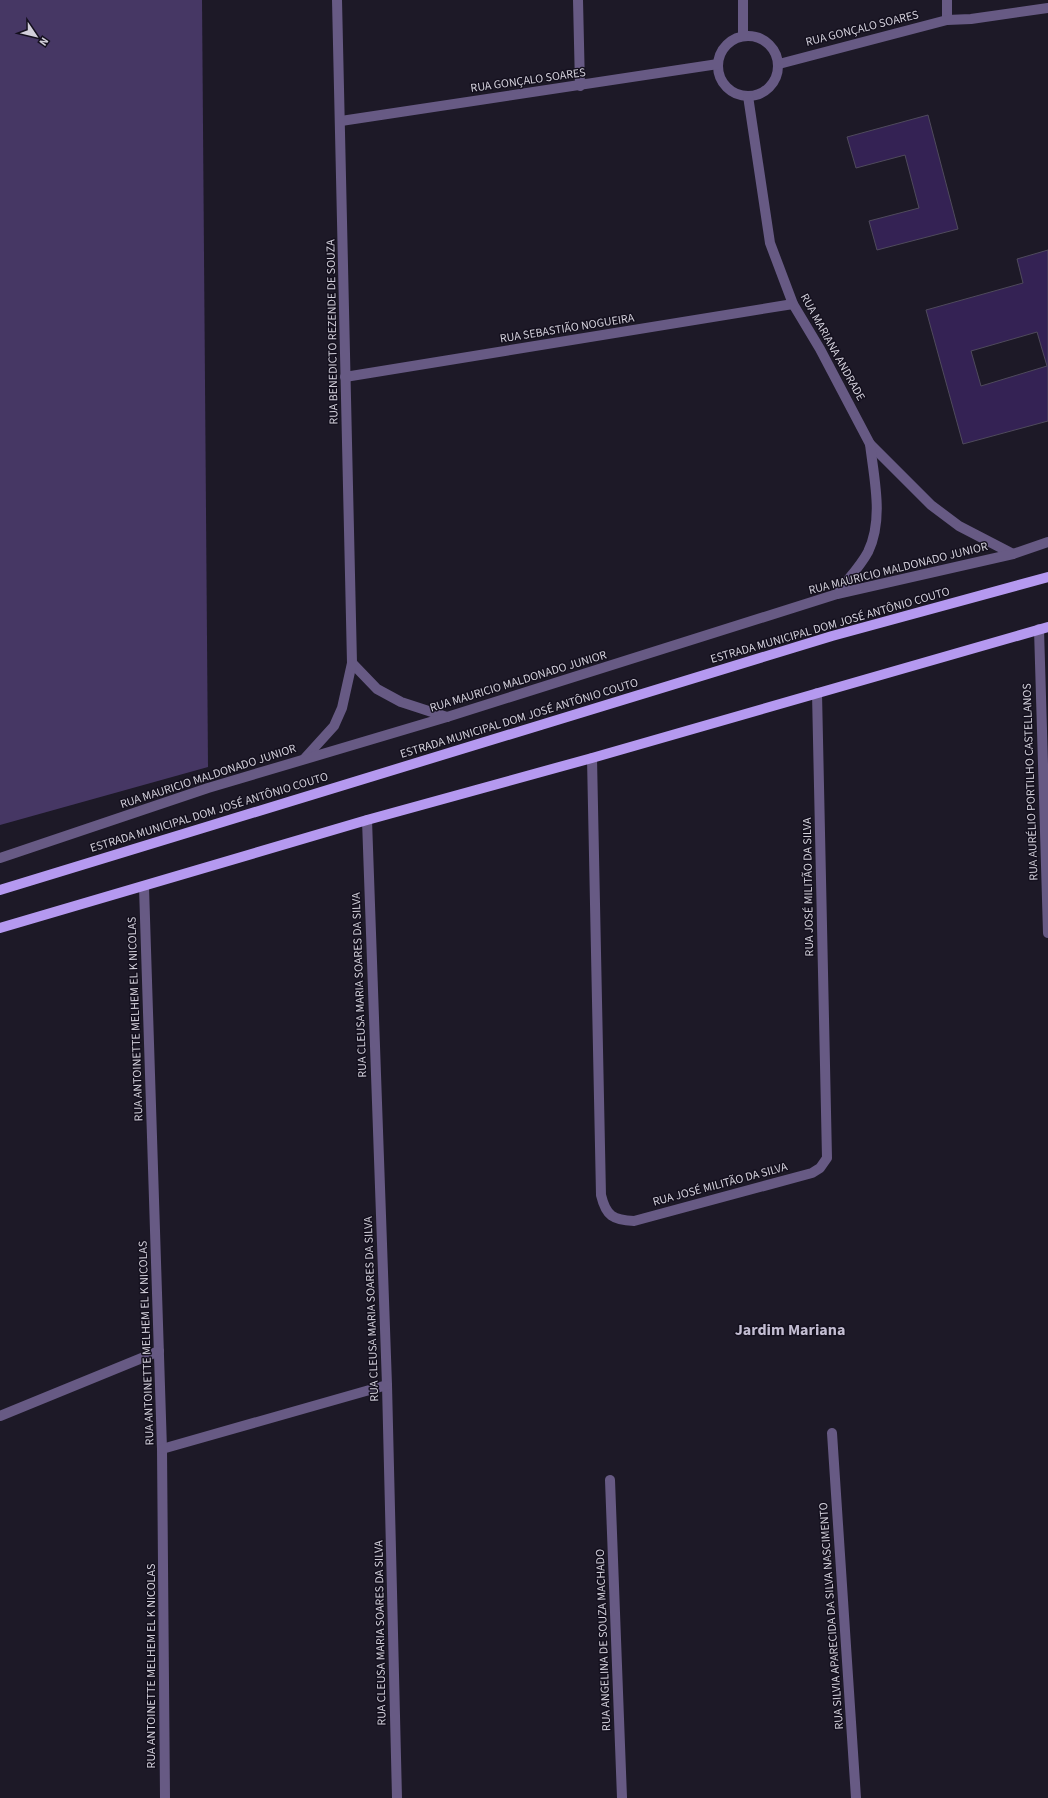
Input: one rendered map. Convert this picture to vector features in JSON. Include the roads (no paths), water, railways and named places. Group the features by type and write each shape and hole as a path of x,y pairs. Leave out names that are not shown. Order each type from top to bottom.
{"main road":[{"name":"ESTRADA MUNICIPAL DOM JOSÉ ANTÔNIO COUTO","path":"0,890 832,636 1048,577"},
{"path":"0,928 144,887 367,820 592,758 1043,628"}],"street":[{"name":"RUA BENEDICTO REZENDE DE SOUZA","path":"305,758 334,726 342,708 352,663 341,121 337,0"},
{"path":"578,0 580,86"},
{"path":"743,0 743,36"},
{"path":"947,0 948,20"},
{"name":"RUA GONÇALO SOARES","path":"779,64 948,20 971,19 1048,8"},
{"path":"753,35 763,39 776,53 779,64 774,82 762,92 748,96 730,90 719,74 718,64 720,54 734,39 753,35"},
{"name":"RUA GONÇALO SOARES","path":"341,121 718,64"},
{"name":"RUA MARIANA ANDRADE","path":"748,96 770,243 793,304 820,349 870,444"},
{"name":"RUA SEBASTIÃO NOGUEIRA","path":"346,377 793,304"},
{"path":"870,444 931,505 959,526 1013,554"},
{"path":"837,594 867,552 876,526 877,501 870,444"},
{"name":"RUA MAURICIO MALDONADO JUNIOR","path":"0,858 208,788 446,717 837,594 1013,554 1048,542"},
{"name":"RUA AURÉLIO PORTILHO CASTELLANOS","path":"1043,628 1048,933"},
{"path":"352,663 377,689 401,702 446,717"},
{"name":"RUA JOSÉ MILITÃO DA SILVA","path":"592,758 601,1195 605,1210 618,1220 634,1222 812,1173 820,1168 827,1158 817,693"},
{"name":"RUA CLEUSA MARIA SOARES DA SILVA","path":"367,820 387,1385 397,1798"},
{"name":"RUA ANTOINETTE MELHEM EL K NICOLAS","path":"144,887 162,1449 165,1798"},
{"path":"0,1416 159,1351"},
{"path":"162,1449 387,1385"},
{"name":"RUA SILVIA APARECIDA DA SILVA NASCIMENTO","path":"832,1433 856,1798"},
{"name":"RUA ANGELINA DE SOUZA MACHADO","path":"610,1480 622,1798"}],"district":[{"name":"Jardim Mariana","path":"790,1329"}]}
